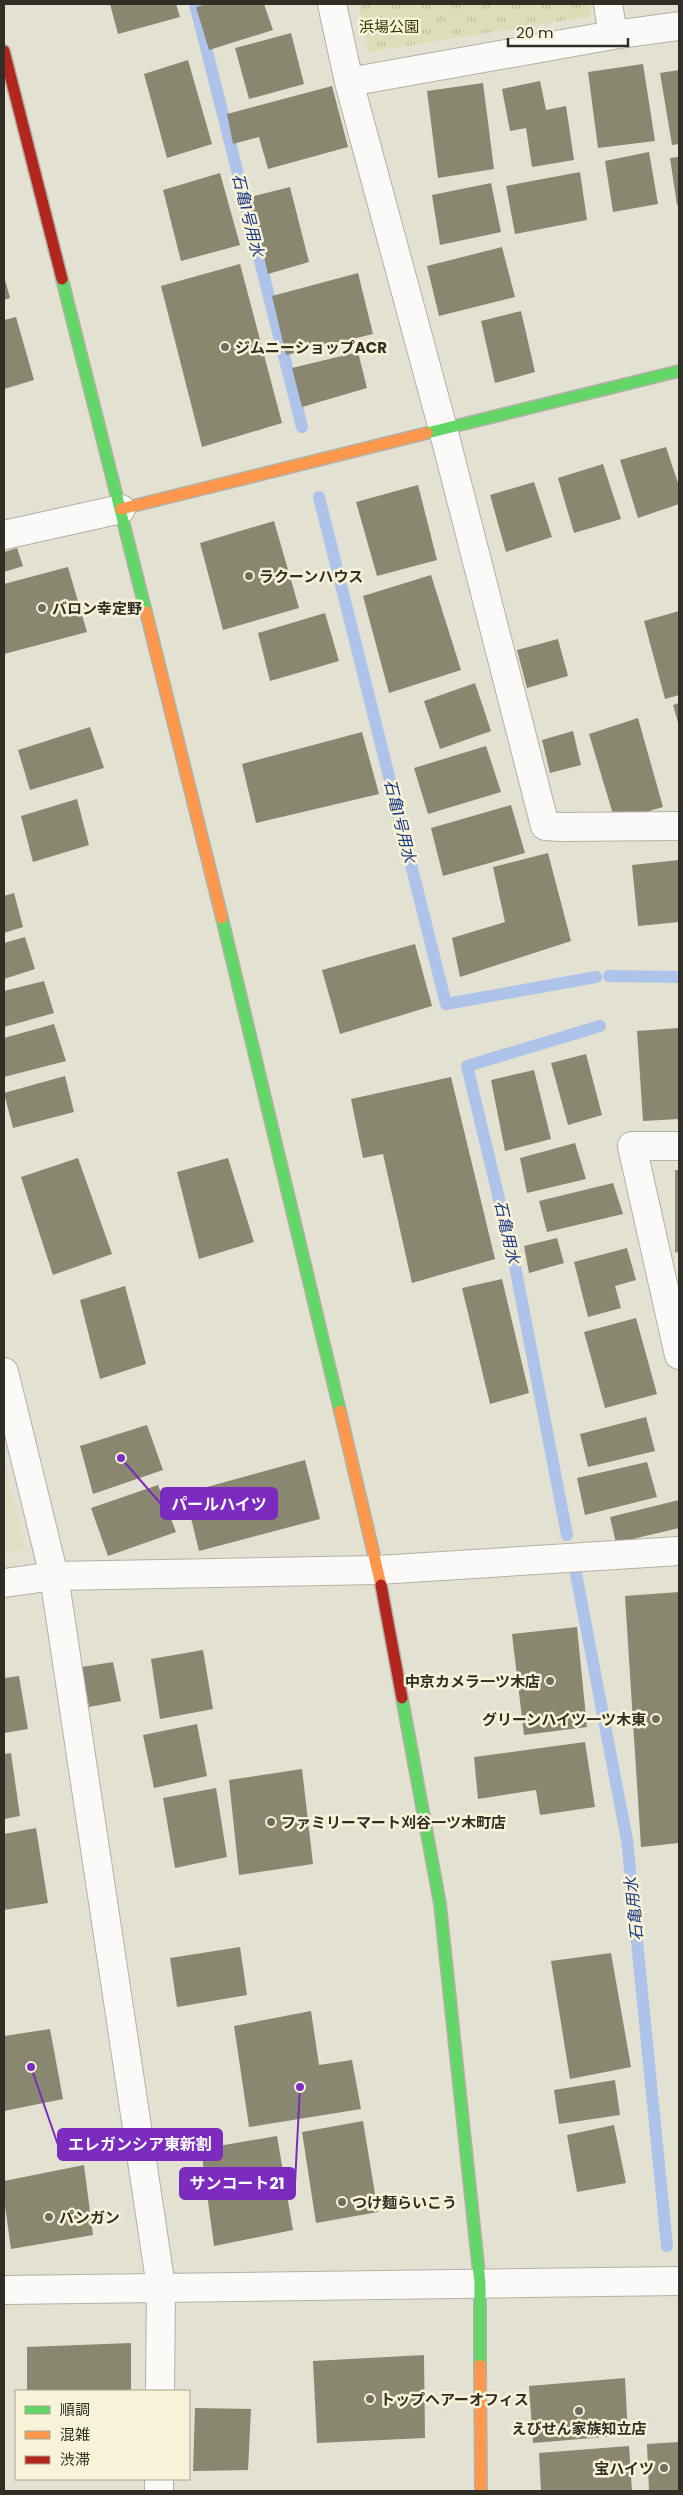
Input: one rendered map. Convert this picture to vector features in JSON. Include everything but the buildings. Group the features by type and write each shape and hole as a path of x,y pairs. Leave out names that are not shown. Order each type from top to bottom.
{"street":[{"path":"332,4 349,82 443,429 545,826 679,826"},
{"path":"608,4 613,35"},
{"path":"349,82 613,35 679,26"},
{"path":"4,51 122,509 270,1112 378,1570 440,1904 480,2283 481,2491"},
{"path":"4,535 122,509 679,371"},
{"path":"679,1146 632,1146 679,1355"},
{"path":"4,1372 54,1576 161,2287 160,2390"},
{"path":"4,1583 54,1576 378,1570 679,1551"},
{"path":"4,2290 679,2281"}],"shaded area":[{"path":"4,1461 25,1549 4,1552"}],"green space":[{"name":"浜場公園","path":"358,4 590,4 591,16 369,52"}],"waterway":[{"name":"石亀1号用水","path":"195,4 302,427"},
{"name":"石亀1号用水","path":"319,497 446,1004 596,977"},
{"name":"石亀用水","path":"609,976 679,977"},
{"name":"石亀用水","path":"567,1535 514,1261 467,1066 600,1026"},
{"name":"石亀用水","path":"576,1574 627,1840 667,2246"}],"traffic: fast":[{"path":"62,279 146,612"},
{"path":"427,433 679,371"},
{"path":"222,918 340,1411"},
{"path":"402,1698 440,1904 480,2283 480,2365"}],"traffic: slow":[{"path":"121,509 427,433"},
{"path":"146,612 222,918"},
{"path":"340,1411 381,1585"},
{"path":"480,2365 481,2491"}],"traffic: jam":[{"path":"4,51 62,279"},
{"path":"381,1585 402,1698"}],"place":[{"name":"ジムニーショップACR","path":"225,347"},
{"name":"ラクーンハウス","path":"249,576"},
{"name":"バロン幸定野","path":"42,608"},
{"name":"パールハイツ","path":"121,1458"},
{"name":"中京カメラ一ツ木店","path":"550,1681"},
{"name":"グリーンハイツ一ツ木東","path":"656,1719"},
{"name":"ファミリーマート刈谷一ツ木町店","path":"271,1822"},
{"name":"エレガンシア東新割","path":"31,2067"},
{"name":"サンコート21","path":"300,2087"},
{"name":"つけ麺らいこう","path":"342,2202"},
{"name":"パンガン","path":"49,2217"},
{"name":"トップヘアーオフィス","path":"370,2399"},
{"name":"えびせん家族知立店","path":"579,2411"},
{"name":"宝ハイツ","path":"664,2468"}]}
